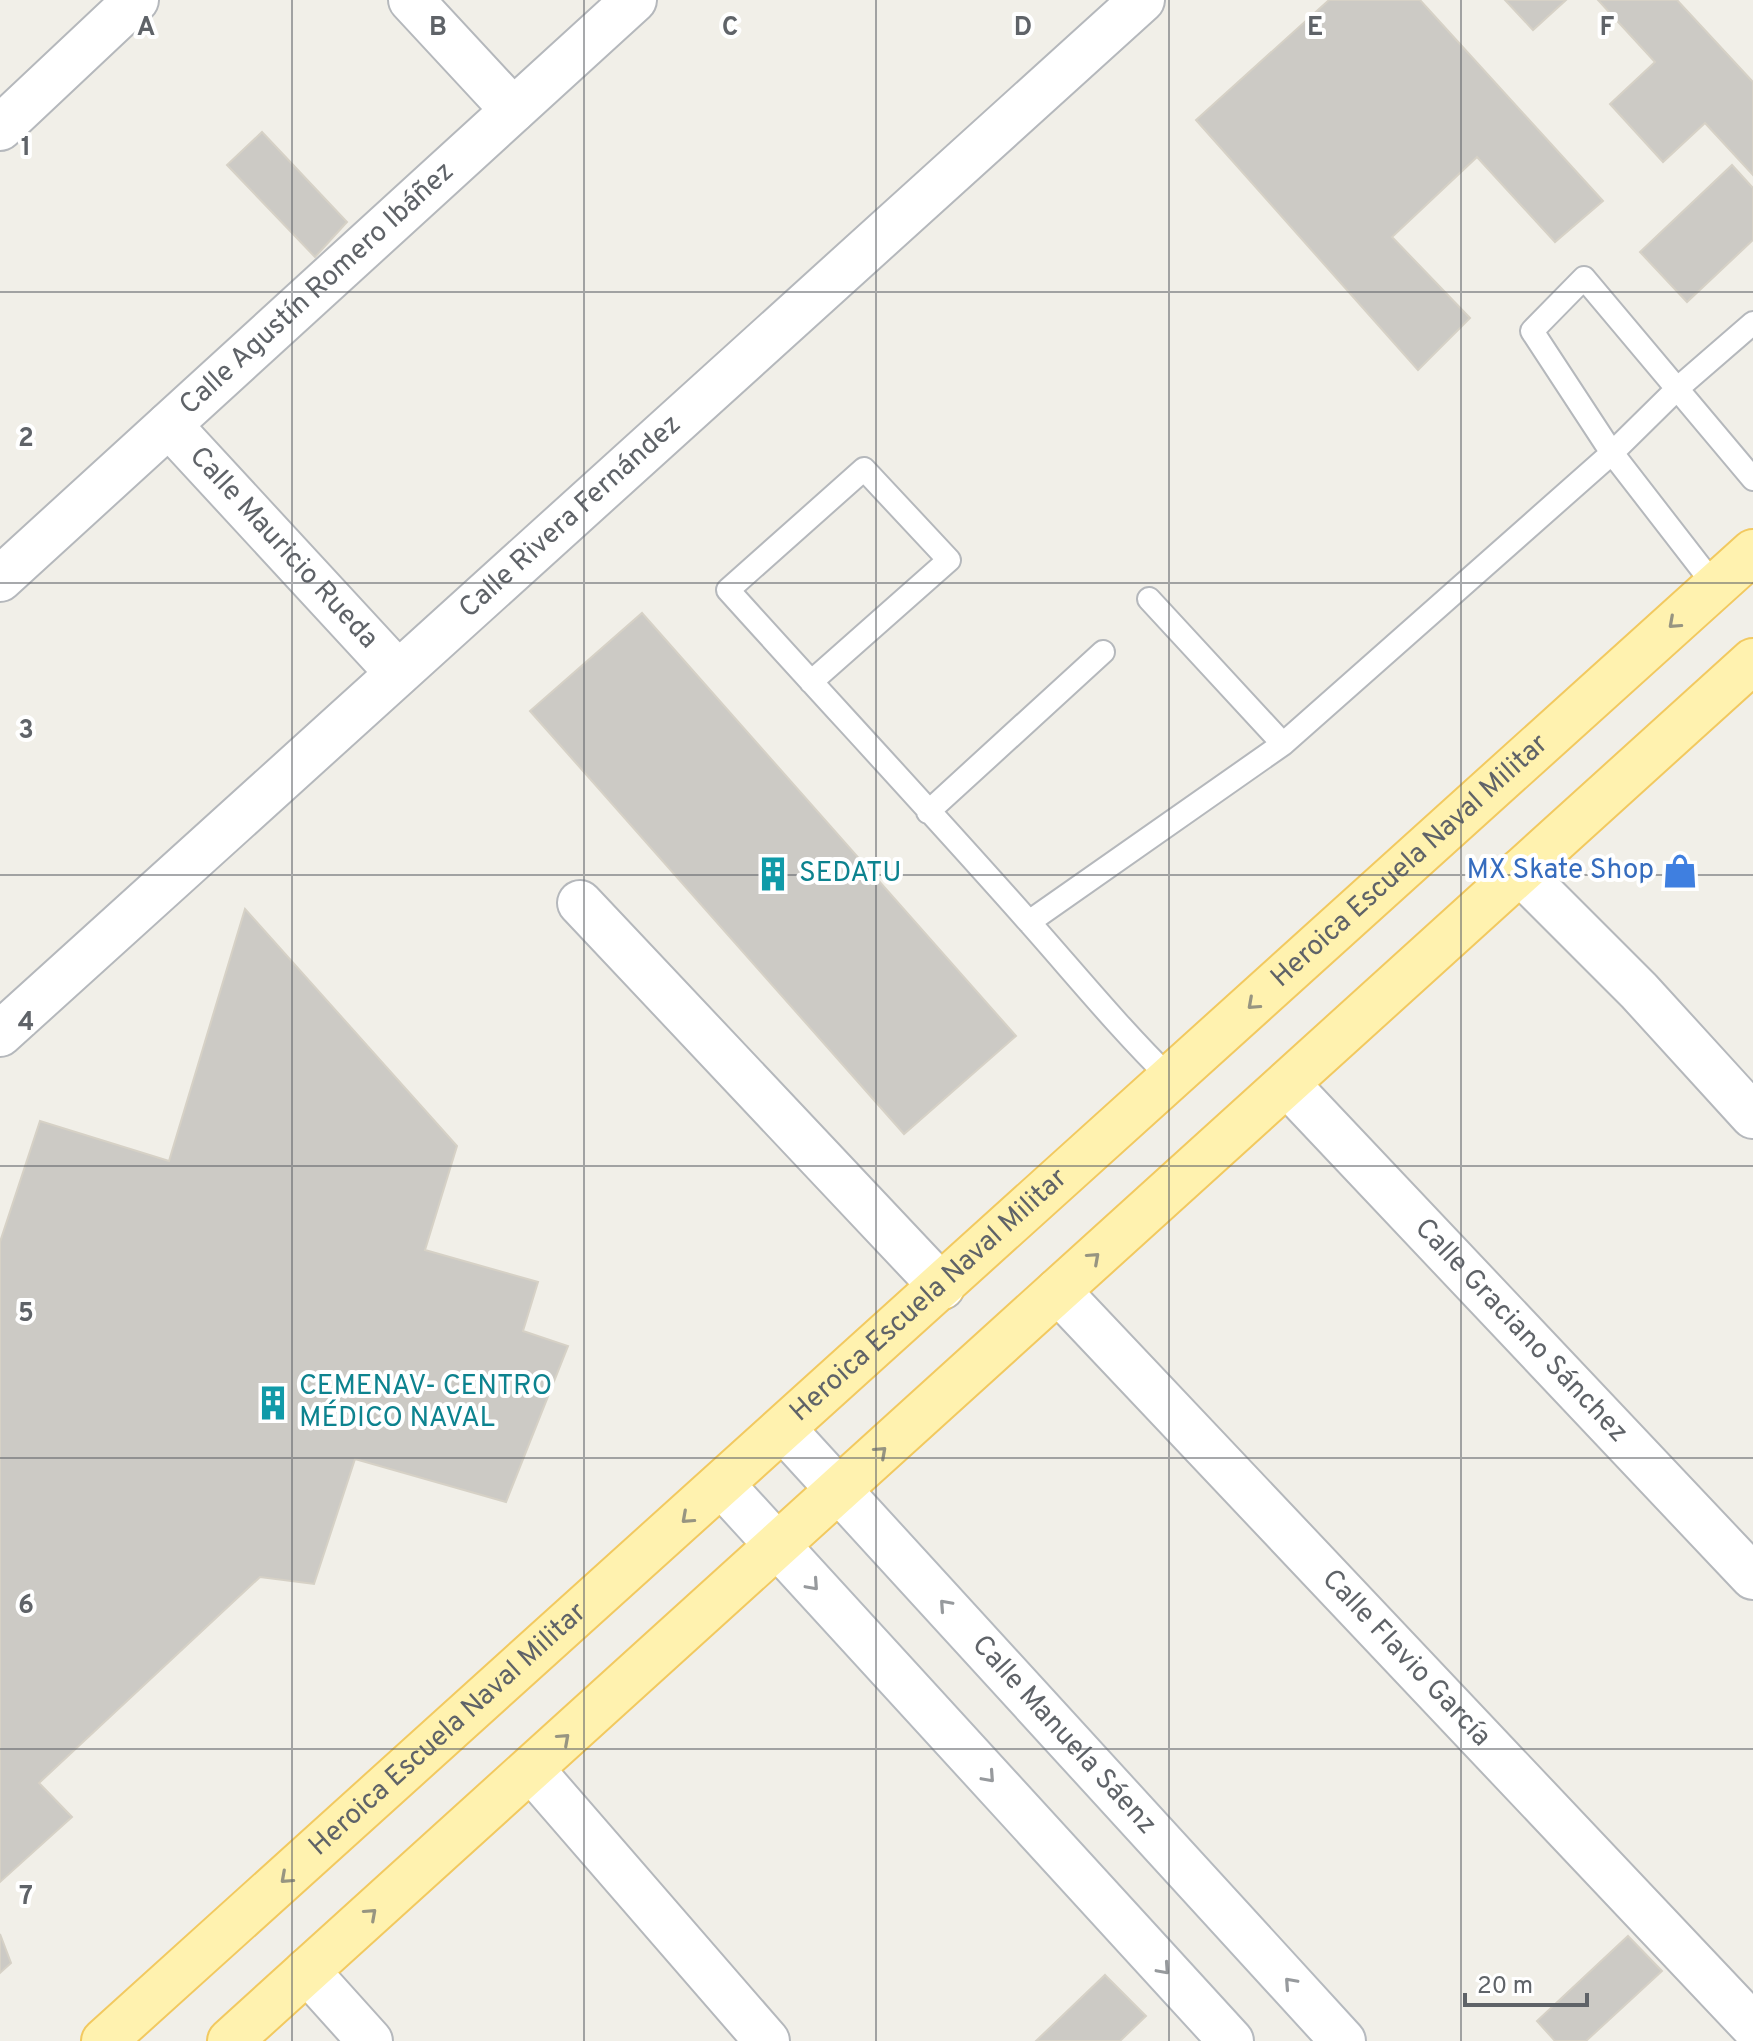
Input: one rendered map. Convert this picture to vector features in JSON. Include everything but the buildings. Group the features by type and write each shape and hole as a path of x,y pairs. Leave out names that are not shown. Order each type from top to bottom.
{"main road":[{"name":"Heroica Escuela Naval Militar","path":"104,2041 723,1486 1753,552"},
{"path":"230,2041 1520,872 1748,674"}],"street":[{"path":"0,128 136,0"},
{"path":"411,0 513,110"},
{"name":"Calle Agustín Romero Ibáñez","path":"0,579 634,0"},
{"name":"Calle Rivera Fernández","path":"0,1034 1142,0"},
{"name":"Calle Mauricio Rueda","path":"169,425 398,673"},
{"path":"1520,872 1639,991 1753,1116"},
{"path":"580,903 942,1287"},
{"name":"Calle Graciano Sánchez","path":"1287,1084 1753,1577"},
{"name":"Calle Flavio García","path":"1058,1291 1753,2026"},
{"name":"Calle Manuela Sáenz","path":"784,1430 1343,2041"},
{"path":"723,1486 1231,2041"},
{"path":"531,1769 767,2041"},
{"path":"307,1971 370,2041"}],"lane":[{"path":"1715,586 1612,453 1532,331 1584,278 1753,479"},
{"path":"1029,922 1283,744 1612,453 1678,388 1753,323"},
{"path":"811,682 949,560 864,469 728,590 928,812 1029,922 1119,1029 1171,1079"},
{"path":"1149,599 1283,744"},
{"path":"928,812 1103,652"}],"place":[{"name":"MX Skate Shop","path":"1680,871"},
{"name":"SEDATU","path":"773,874"},
{"name":"CEMENAV- CENTRO MÉDICO NAVAL","path":"273,1403"}]}
